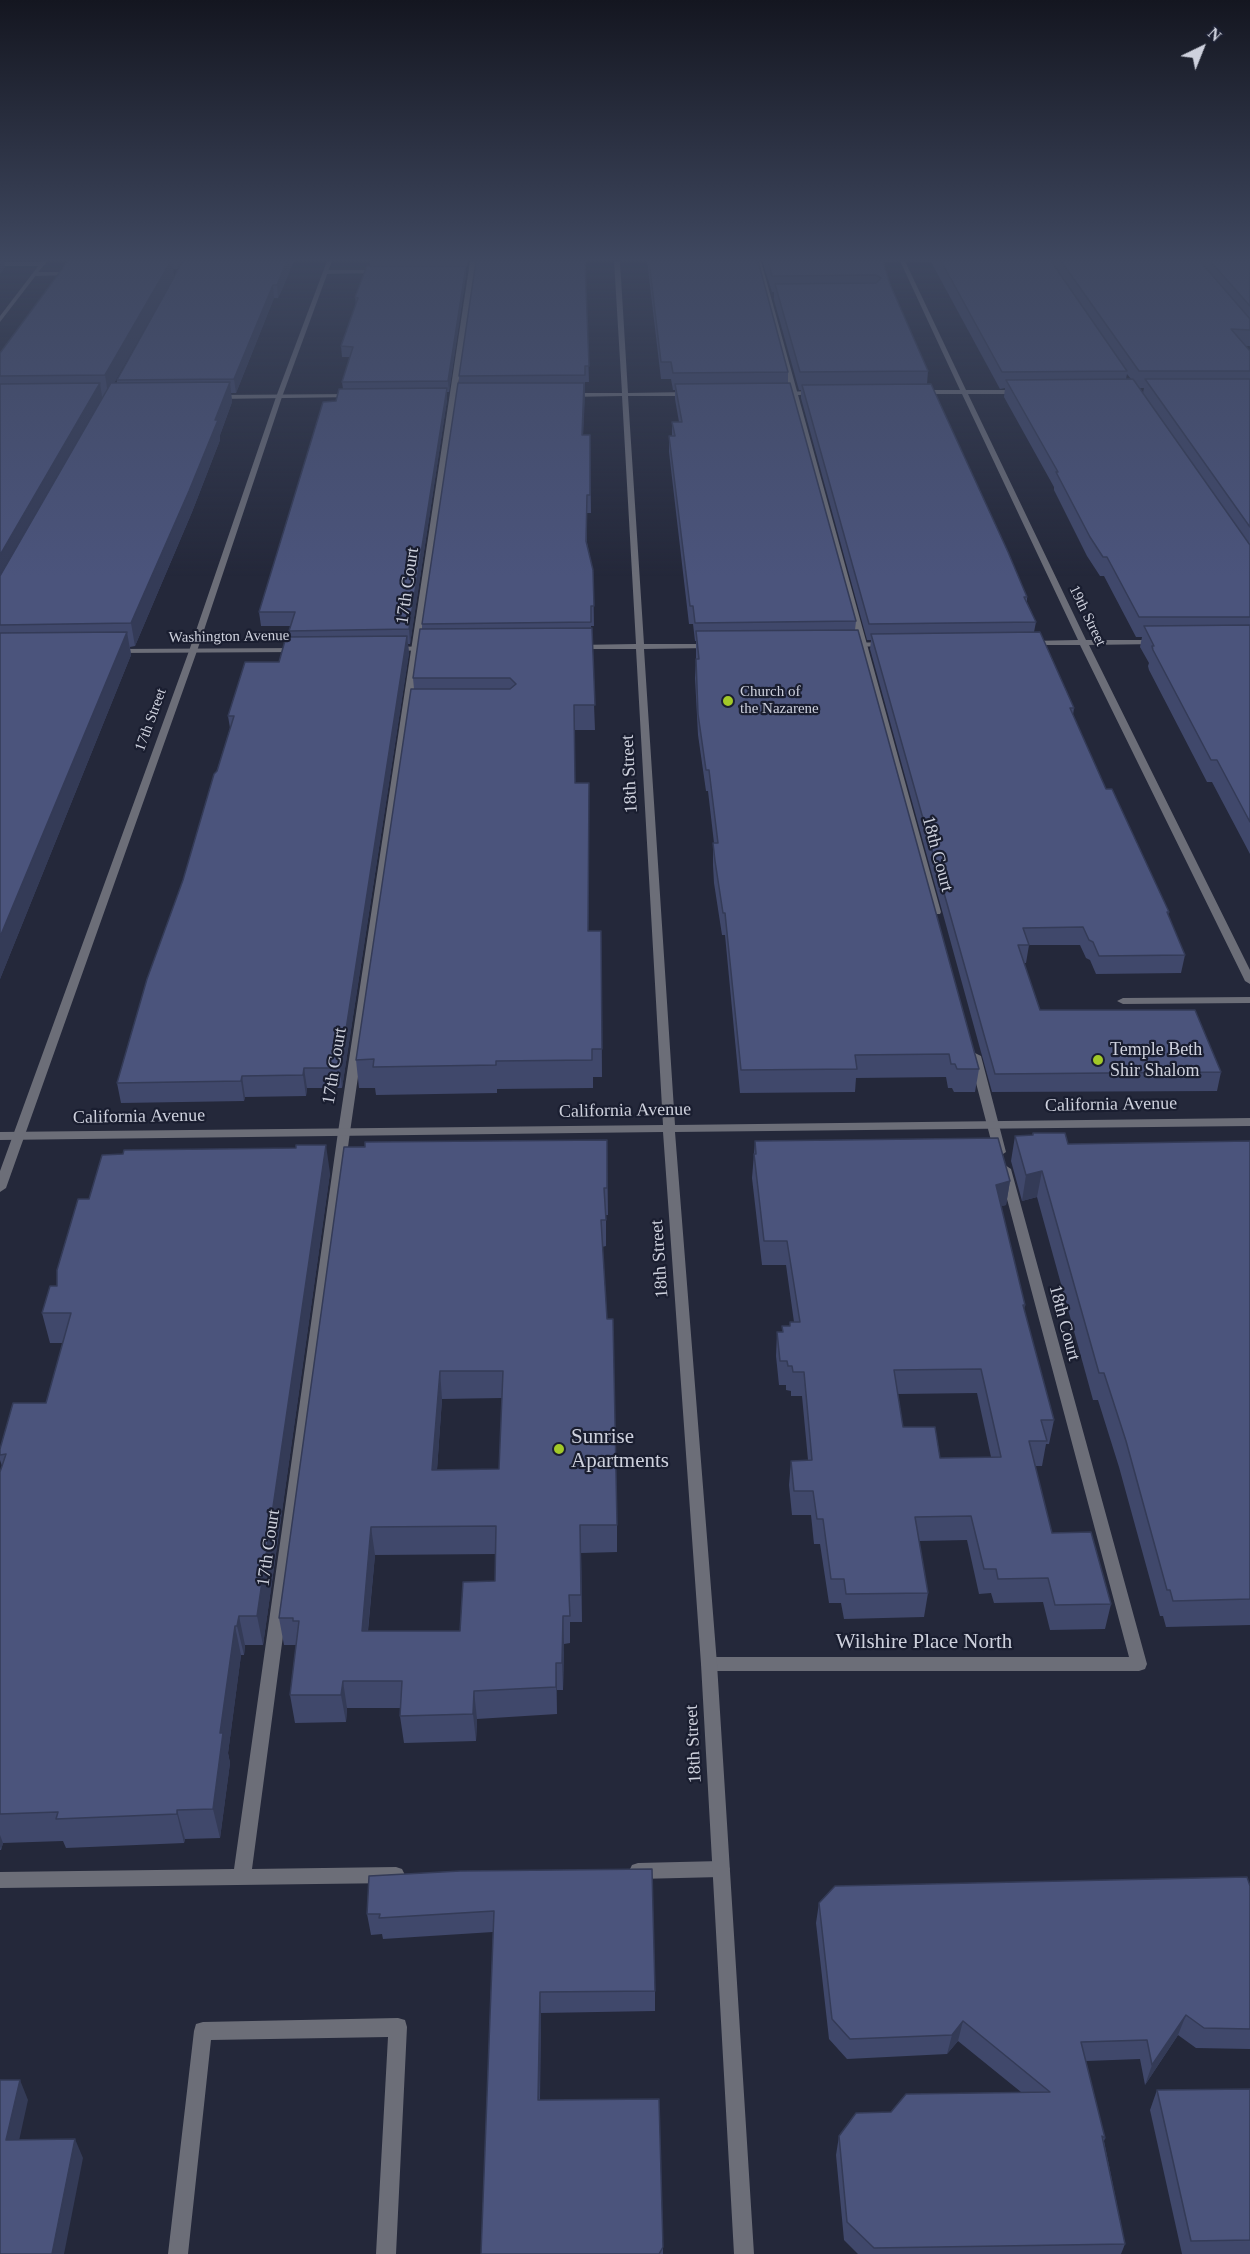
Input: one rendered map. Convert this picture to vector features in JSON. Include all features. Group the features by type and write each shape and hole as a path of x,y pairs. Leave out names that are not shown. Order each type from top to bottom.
{"street":[{"name":"17th Street","path":"0,1188 193,651 291,366"},
{"name":"17th Court","path":"242,1878 344,1132 414,708 417,649 456,366"},
{"name":"18th Street","path":"623,366 642,647 669,1128 709,1664 744,2254"},
{"name":"18th Court","path":"788,366 938,921"},
{"name":"19th Street","path":"952,366 1083,642 1250,981"},
{"path":"906,392 1025,392"},
{"path":"772,394 828,393"},
{"path":"565,395 693,394"},
{"path":"205,398 360,396"},
{"path":"1016,643 1171,642"},
{"path":"840,645 896,644"},
{"path":"568,647 726,646"},
{"path":"382,649 440,648"},
{"name":"Washington Avenue","path":"108,651 313,650"},
{"path":"1123,1001 1250,1000"},
{"name":"18th Court","path":"972,1045 1139,1664"},
{"name":"California Avenue","path":"0,1136 1250,1122"},
{"name":"Wilshire Place North","path":"709,1664 1139,1664"},
{"path":"624,1871 721,1869"},
{"path":"0,1880 409,1875"},
{"path":"178,2254 203,2031 398,2027 386,2254"}],"building":[{"path":"0,366 110,366 105,375 0,376"},
{"path":"125,366 239,366 234,379 117,380"},
{"path":"347,366 450,366 448,381 342,382"},
{"path":"460,366 585,366 585,375 459,376"},
{"path":"672,366 786,366 788,372 673,373"},
{"path":"798,366 926,366 928,371 800,372"},
{"path":"999,366 1124,366 1127,371 1002,372"},
{"path":"1136,366 1250,366 1250,371 1139,371"},
{"path":"1133,379 1250,545 1250,617 1139,617 1107,557 1103,557 1090,537 1056,472 1058,472 1006,380"},
{"path":"1145,379 1250,379 1250,527"},
{"path":"230,382 215,420 218,420 189,491 131,623 0,625 0,576 111,383"},
{"path":"100,383 0,555 0,384"},
{"path":"458,383 584,383 582,435 590,435 590,495 587,495 586,541 593,570 594,606 591,606 591,622 422,624"},
{"path":"790,383 856,621 695,623 693,606 690,606 669,436 675,436 672,422 682,422 675,384"},
{"path":"931,384 1008,552 1027,597 1024,597 1036,622 869,624 802,385"},
{"path":"447,388 409,629 289,631 295,612 259,612 323,402 336,401 339,389"},
{"path":"1250,625 1250,822 1217,760 1211,760 1153,650 1152,646 1154,646 1144,626"},
{"path":"592,628 595,705 574,705 575,783 589,783 588,931 601,931 602,1049 592,1049 592,1060 496,1061 496,1065 373,1067 374,1059 356,1060 411,689 510,689 516,684 510,678 413,678 420,629"},
{"path":"858,630 979,1069 957,1069 955,1064 951,1064 949,1054 855,1055 857,1069 741,1070 725,913 723,913 713,843 718,843 709,770 706,770 698,714 696,659 699,659 696,631"},
{"path":"127,632 0,937 0,633"},
{"path":"1040,632 1074,708 1070,708 1106,789 1112,789 1169,912 1167,912 1185,955 1099,956 1083,927 1023,928 1029,945 1018,945 1040,1010 1195,1010 1221,1072 995,1074 871,634"},
{"path":"407,636 340,1068 304,1068 303,1075 242,1076 241,1081 117,1083 147,979 183,880 214,774 217,771 234,716 228,716 245,662 279,662 286,637"},
{"path":"1033,1133 1065,1133 1068,1144 1250,1141 1250,1599 1173,1601 1170,1590 1167,1590 1126,1441 1104,1373 1099,1373 1042,1171 1026,1175 1015,1136 1033,1135"},
{"path":"998,1138 1010,1181 996,1185 1025,1305 1023,1305 1054,1420 1041,1420 1047,1441 1029,1441 1052,1533 1091,1532 1111,1604 1055,1605 1048,1578 998,1579 996,1569 984,1569 971,1516 915,1517 928,1593 846,1594 844,1579 831,1579 823,1519 817,1519 813,1491 794,1491 791,1461 812,1460 804,1372 793,1372 792,1366 788,1366 787,1361 780,1361 777,1332 783,1332 782,1326 790,1326 790,1322 800,1322 787,1241 764,1241 754,1154 756,1154 755,1141","holes":["981,1369 1001,1457 940,1458 935,1427 903,1427 894,1370"]},
{"path":"607,1140 607,1188 604,1188 606,1220 601,1220 607,1319 613,1319 617,1525 580,1525 581,1595 569,1595 570,1616 563,1616 562,1663 556,1663 556,1687 474,1691 473,1714 400,1716 402,1681 343,1681 341,1695 290,1695 299,1621 293,1621 293,1618 279,1618 344,1147 365,1147 365,1142","holes":["440,1371 503,1371 499,1469 432,1470","496,1526 495,1581 463,1582 460,1631 362,1631 371,1527"]},
{"path":"296,1145 326,1145 257,1616 239,1616 237,1626 235,1626 220,1733 223,1733 213,1809 177,1810 177,1814 56,1819 58,1812 0,1814 0,1472 6,1454 0,1455 0,1449 13,1403 46,1403 71,1313 42,1313 50,1286 57,1286 57,1270 78,1199 89,1199 102,1155 123,1154 124,1150 296,1148"},
{"path":"652,1869 655,1991 540,1992 538,2100 659,2099 663,2247 659,2254 481,2254 494,1911 379,1918 380,1914 367,1914 369,1876 460,1871"},
{"path":"1247,1877 1250,1886 1250,2029 1204,2028 1186,2015 1152,2065 1147,2040 1081,2042 1105,2138 1102,2136 1125,2244 874,2248 847,2222 839,2136 856,2113 891,2112 906,2094 1050,2092 963,2021 952,2035 850,2039 832,2019 819,1903 835,1886"},
{"path":"0,2080 20,2080 6,2140 75,2139 52,2254 0,2254"},
{"path":"1250,2089 1250,2240 1191,2241 1157,2090"}],"place":[{"name":"Church of the Nazarene","path":"728,701"},
{"name":"Temple Beth Shir Shalom","path":"1098,1060"},
{"name":"Sunrise Apartments","path":"559,1449"}]}
